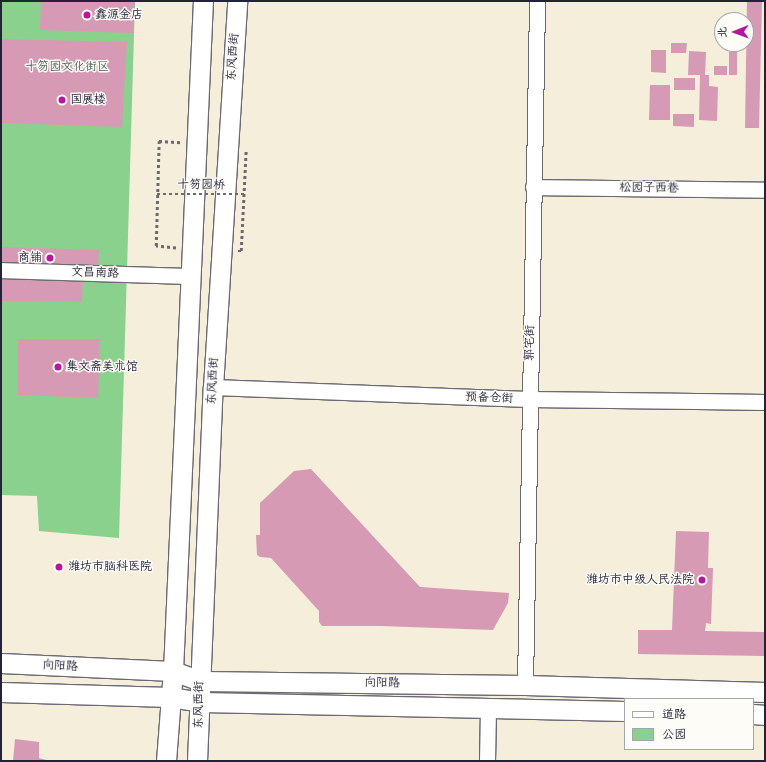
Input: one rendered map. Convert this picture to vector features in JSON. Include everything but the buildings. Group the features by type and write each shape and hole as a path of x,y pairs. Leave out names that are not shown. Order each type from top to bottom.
{"main road":[{"path":"166,761 173,671 190,249 203,1"},
{"name":"东风西街","path":"197,761 201,702 200,681 212,387 237,1"},
{"name":"向阳路","path":"1,663 173,671 200,681 525,685 765,692"},
{"name":"向阳路","path":"1,692 170,697 201,702 488,706 624,710"},
{"path":"754,714 765,715"}],"street":[{"name":"郭宅街","path":"525,685 528,399 537,1"},
{"name":"松园子西巷","path":"533,187 765,190"},
{"name":"文昌南路","path":"1,270 189,276"},
{"name":"预备仓街","path":"212,387 528,399 765,402"},
{"path":"487,761 488,706"}],"path":[{"path":"190,249 156,246 159,141 196,143"},
{"path":"242,251 246,145"},
{"name":"十笏园桥","path":"158,194 244,194"}],"green space":[{"name":"十笏园文化街区","path":"1,1 135,1 119,538 39,531 37,496 1,495"}],"place":[{"name":"鑫源金店","path":"87,15"},
{"name":"国展楼","path":"62,100"},
{"name":"商铺","path":"50,258"},
{"name":"集文斋美术馆","path":"58,367"},
{"name":"潍坊市脑科医院","path":"59,567"},
{"name":"潍坊市中级人民法院","path":"702,580"}]}
